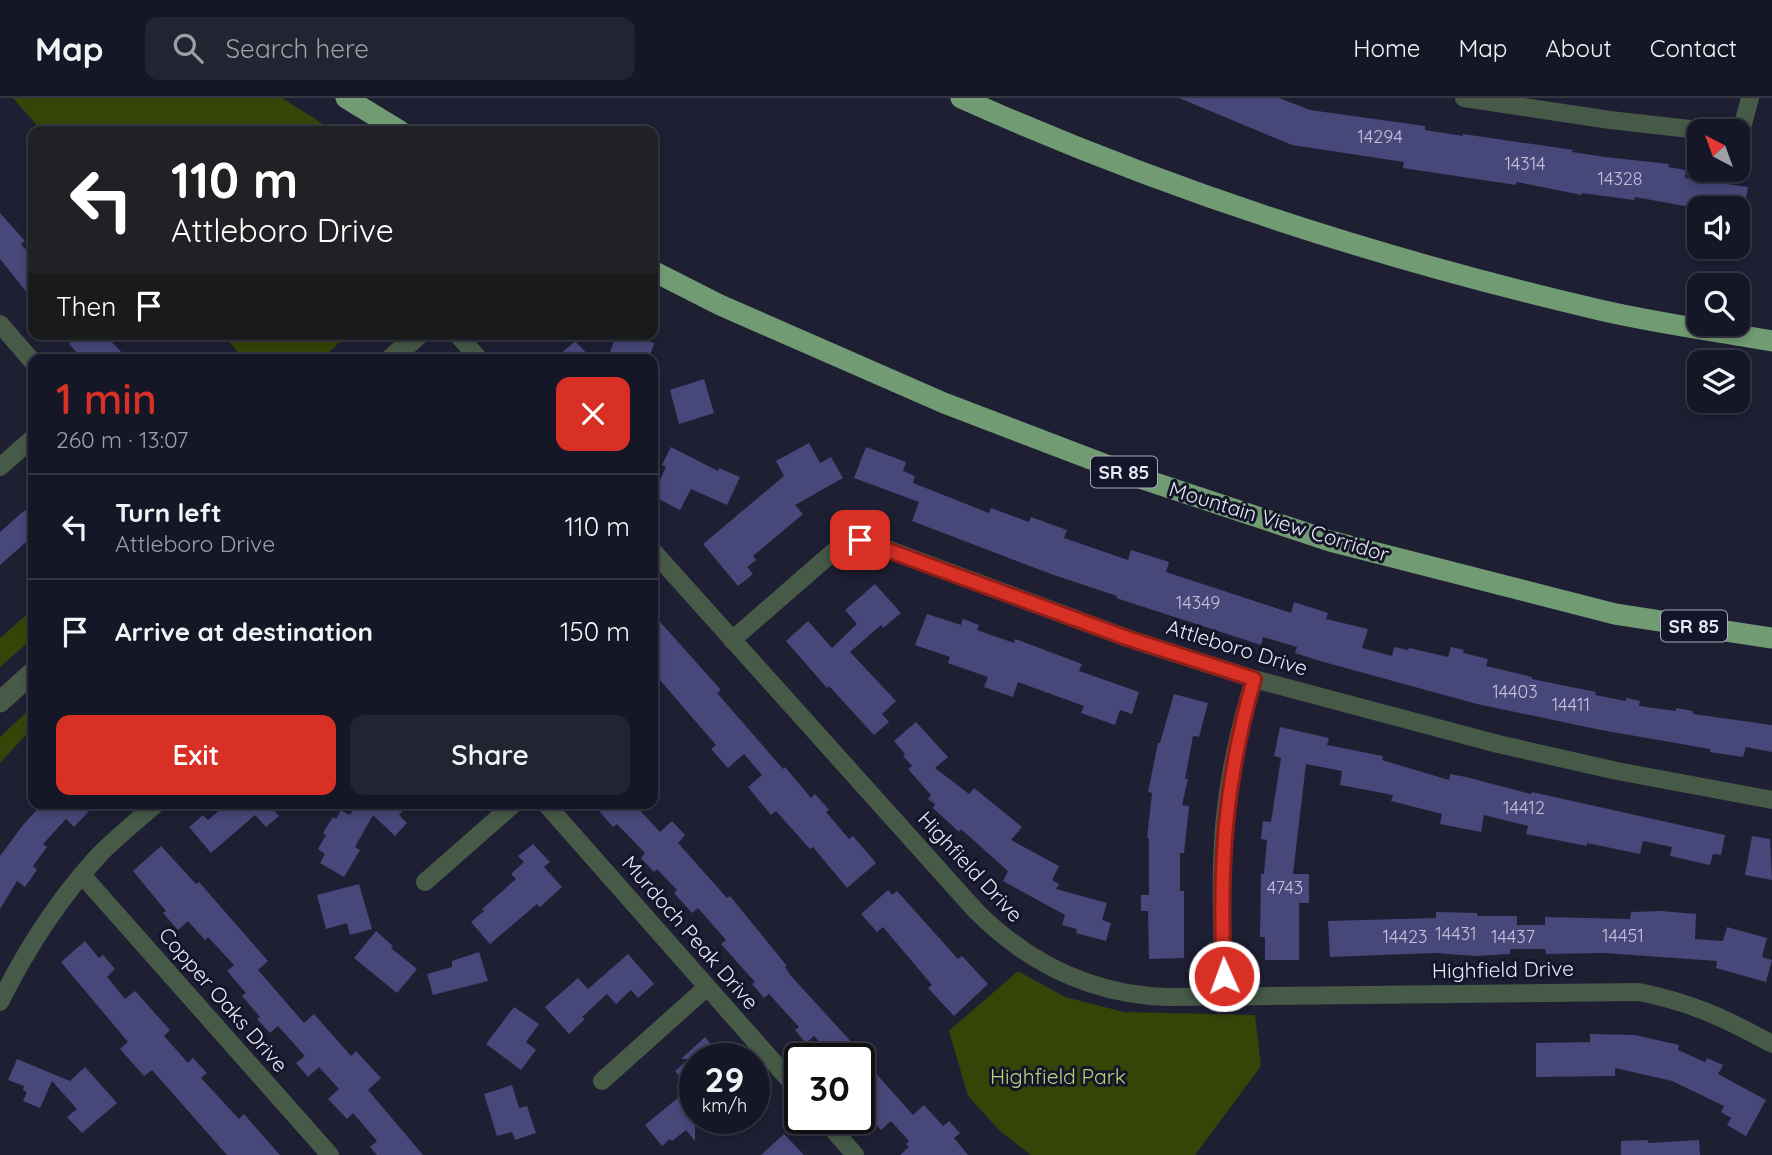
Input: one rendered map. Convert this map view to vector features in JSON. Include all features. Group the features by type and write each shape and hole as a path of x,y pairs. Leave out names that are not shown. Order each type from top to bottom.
{"highway":[{"path":"346,98 392,126"},
{"path":"961,98 1007,119 1190,189 1315,233 1440,270 1603,310 1772,341"},
{"name":"Mountain View Corridor","path":"658,274 720,305 944,403 1143,479 1330,541 1615,614 1772,638"}],"street":[{"path":"1464,98 1539,104 1687,128"},
{"path":"1744,119 1749,98"},
{"path":"0,324 28,356"},
{"path":"397,354 412,340"},
{"path":"463,340 475,354"},
{"path":"0,467 28,442"},
{"name":"Attleboro Drive","path":"732,640 832,552 852,539 869,542 1127,638 1254,679 1498,744 1616,771 1772,800"},
{"name":"Highfield Drive","path":"658,557 976,911 1018,948 1065,975 1116,992 1142,996 1639,992 1705,1010 1772,1044"},
{"path":"0,702 28,677"},
{"path":"1225,996 1221,885 1223,840 1234,755 1254,679"},
{"path":"0,1002 37,935 58,904 114,841 150,809"},
{"path":"425,882 507,809"},
{"name":"Murdoch Peak Drive","path":"550,809 784,1074"},
{"name":"Copper Oaks Drive","path":"82,875 330,1155"},
{"path":"602,1081 707,987"},
{"path":"837,1134 855,1155"}],"green space":[{"path":"13,98 282,98 326,126 38,126"},
{"path":"227,340 342,340 327,354 240,354"},
{"path":"28,613 28,642 0,667 0,638"},
{"path":"28,711 28,732 0,763 0,737"},
{"name":"Highfield Park","path":"1018,971 1065,997 1124,1012 1255,1015 1261,1066 1195,1155 1031,1155 1001,1132 968,1096 949,1031"}],"building":[{"path":"1179,98 1279,98 1310,110 1425,126 1425,130 1669,164 1668,167 1686,170 1687,182 1713,182 1748,187 1746,196 1687,196 1687,206 1635,197 1634,200 1582,195 1517,182 1516,185 1403,168 1404,162 1292,145"},
{"path":"0,213 25,241 21,244 28,252 28,294 0,259"},
{"path":"73,340 110,340 123,354 78,354 69,344"},
{"path":"614,340 645,340 654,343 651,354 610,354"},
{"path":"575,341 587,354 561,354"},
{"path":"704,379 714,413 679,424 670,390"},
{"path":"809,443 820,463 831,457 843,478 795,505 803,514 753,556 756,560 747,567 753,574 738,586 703,544 784,476 776,461"},
{"path":"671,447 718,471 719,468 740,477 727,505 691,489 680,510 658,499 658,485 666,467 662,465"},
{"path":"866,447 906,462 903,471 915,476 913,483 989,513 991,508 1029,522 1031,517 1067,530 1064,538 1128,560 1131,550 1169,562 1166,572 1291,613 1294,602 1328,613 1326,619 1368,629 1362,648 1392,656 1394,647 1409,648 1448,657 1451,647 1488,659 1486,666 1596,692 1595,695 1640,701 1639,706 1676,711 1676,708 1693,711 1693,714 1772,725 1772,752 1746,747 1743,757 1710,752 1710,749 1477,704 1320,661 1295,653 1297,647 1263,637 1261,645 1116,598 1117,596 912,521 919,502 854,478"},
{"path":"25,510 28,513 28,540 0,565 0,532"},
{"path":"875,584 901,613 883,628 881,625 850,652 896,701 882,714 889,722 874,735 829,686 827,688 786,641 808,621 832,648 857,624 845,610"},
{"path":"927,614 961,625 963,619 979,625 977,630 1014,643 1015,639 1082,664 1079,671 1139,692 1132,714 1120,710 1115,725 1081,713 1084,706 1018,682 1013,697 984,687 988,677 948,663 950,657 915,645"},
{"path":"658,620 721,690 717,693 783,769 785,767 811,798 815,794 849,839 853,836 876,863 847,888 813,847 810,849 776,811 771,815 748,787 762,775 744,754 728,768 711,749 716,745 658,678"},
{"path":"1174,694 1208,703 1199,737 1193,736 1182,805 1189,806 1184,853 1180,853 1180,891 1184,891 1184,958 1149,959 1148,911 1141,911 1141,895 1149,895 1147,838 1152,793 1148,792 1158,743"},
{"path":"916,722 948,757 935,768 969,794 974,788 1022,827 1011,840 1059,866 1052,880 1059,884 1056,889 1107,903 1102,920 1111,923 1106,941 1076,933 1077,929 1062,925 1065,915 1003,881 1008,871 933,808 935,804 928,799 931,795 908,769 912,766 894,741"},
{"path":"1280,727 1329,738 1327,745 1383,756 1382,760 1449,780 1450,774 1466,777 1531,794 1532,792 1725,835 1721,855 1713,854 1710,865 1670,856 1672,847 1643,841 1640,854 1587,843 1587,846 1526,834 1528,826 1484,815 1481,832 1440,824 1442,814 1391,801 1393,795 1340,785 1342,771 1306,764 1293,874 1309,874 1309,903 1299,903 1299,960 1265,960 1265,937 1260,937 1261,874 1264,874 1267,840 1261,839 1263,821 1271,822 1281,758 1274,756"},
{"path":"38,809 91,809 74,827 66,819 43,844 47,847 33,866 37,870 25,887 17,881 0,909 0,856"},
{"path":"221,809 273,809 279,816 266,827 255,815 211,853 189,827 203,815 208,820"},
{"path":"355,809 404,809 399,815 407,823 395,836 373,815 355,847 360,850 344,877 320,863 325,854 318,849 326,835 323,833 333,817 336,819 341,810 349,815"},
{"path":"597,809 639,809 660,832 672,821 685,835 678,843 727,898 730,896 787,966 785,967 791,976 852,1043 820,1043 814,1036 806,1043 795,1030 799,1027 769,994 764,998 752,984 755,982 721,944 726,940 698,908 692,913 674,893 677,890 657,869 654,872 641,858 645,853 617,824 613,827"},
{"path":"1752,836 1770,839 1772,880 1745,875"},
{"path":"533,844 550,862 544,867 562,887 540,907 537,904 490,944 471,922 516,879 511,874 524,862 518,856"},
{"path":"161,846 196,884 199,882 268,961 258,970 304,1023 314,1014 351,1056 356,1051 381,1078 368,1090 423,1155 377,1155 370,1147 377,1141 353,1113 347,1119 328,1099 339,1089 319,1067 308,1077 296,1063 305,1056 278,1026 270,1033 257,1019 260,1017 242,996 246,993 227,971 234,965 208,937 205,940 188,921 178,930 163,913 166,911 133,871"},
{"path":"359,884 372,929 350,935 347,923 326,929 317,895"},
{"path":"888,890 892,895 897,891 958,959 962,956 988,984 954,1016 928,988 932,985 883,927 877,932 861,914"},
{"path":"1436,912 1517,916 1517,925 1545,925 1545,917 1630,919 1631,912 1696,914 1695,939 1723,941 1727,927 1767,938 1762,957 1772,960 1766,982 1716,968 1717,961 1604,953 1546,954 1545,949 1510,949 1510,954 1475,956 1435,953 1330,957 1328,921 1436,918"},
{"path":"376,931 393,946 391,948 417,969 397,993 354,958"},
{"path":"85,941 99,958 103,955 115,969 107,977 125,999 135,991 170,1030 164,1036 188,1063 193,1058 207,1073 201,1078 239,1119 244,1114 280,1155 227,1155 152,1070 144,1076 120,1049 128,1042 61,962"},
{"path":"479,952 488,981 433,995 427,974 452,967 452,961"},
{"path":"628,954 654,984 638,998 631,990 616,1004 607,994 582,1017 585,1019 569,1034 545,1007 578,978 588,989"},
{"path":"514,1007 539,1024 526,1042 536,1050 521,1070 486,1044"},
{"path":"1590,1034 1635,1035 1679,1045 1678,1050 1705,1062 1707,1058 1723,1065 1718,1074 1766,1100 1746,1136 1727,1125 1731,1118 1721,1112 1724,1106 1672,1081 1615,1068 1615,1076 1536,1077 1536,1043 1590,1042"},
{"path":"705,1037 710,1043 698,1043"},
{"path":"17,1059 70,1081 85,1067 117,1103 82,1133 67,1117 77,1109 52,1081 40,1108 23,1101 27,1092 23,1090 24,1086 8,1080"},
{"path":"875,1072 913,1115 924,1105 943,1126 949,1121 960,1133 954,1138 968,1155 900,1155 909,1147 906,1144 909,1141 891,1121 881,1130 875,1123"},
{"path":"512,1085 519,1108 527,1106 536,1133 515,1140 512,1132 497,1136 484,1094"},
{"path":"679,1097 681,1134 662,1146 645,1125"},
{"path":"784,1134 804,1155 761,1155"},
{"path":"1648,1140 1648,1143 1699,1140 1700,1155 1621,1155 1621,1141"}],"route":[{"path":"860,540 1127,638 1254,679 1234,755 1227,798 1221,885 1224,976"}]}
